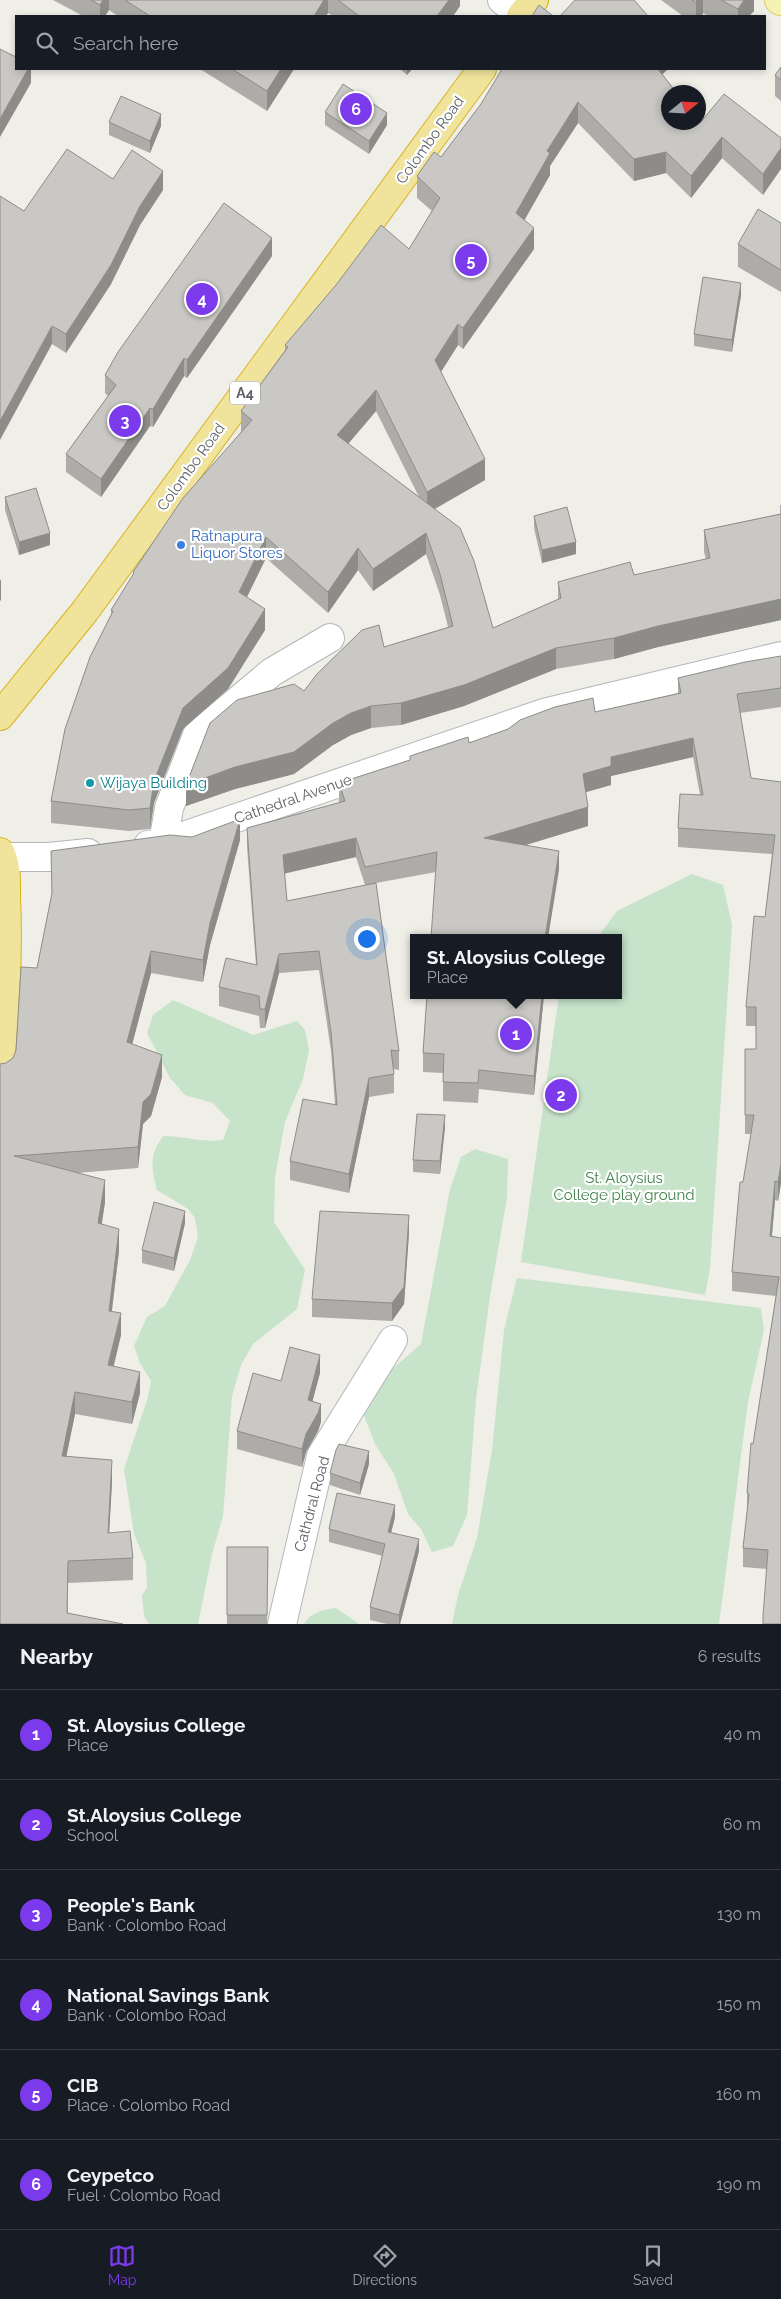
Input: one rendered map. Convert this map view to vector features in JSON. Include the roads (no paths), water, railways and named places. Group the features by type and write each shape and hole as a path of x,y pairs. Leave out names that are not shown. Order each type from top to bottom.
{"highway":[{"name":"Colombo Road","path":"1,714 85,611 481,70"},
{"path":"0,1071 8,942 1,855"}],"street":[{"path":"163,843 169,808 197,735 272,672 330,638"},
{"name":"Cathedral Avenue","path":"1,855 49,857 163,843 547,712 781,656"},
{"name":"Cathdral Road","path":"282,1624 321,1456 393,1340"}],"place":[{"name":"Ceypetco","path":"356,109"},
{"name":"CIB","path":"471,260"},
{"name":"National Savings Bank","path":"202,299"},
{"name":"People's Bank","path":"125,421"},
{"name":"Ratnapura Liquor Stores","path":"181,545"},
{"name":"Wijaya Building","path":"90,783"},
{"name":"St. Aloysius College","path":"516,1034"},
{"name":"St.Aloysius College","path":"561,1095"}],"park label":[{"name":"St. Aloysius College play ground","path":"624,1186"}]}
